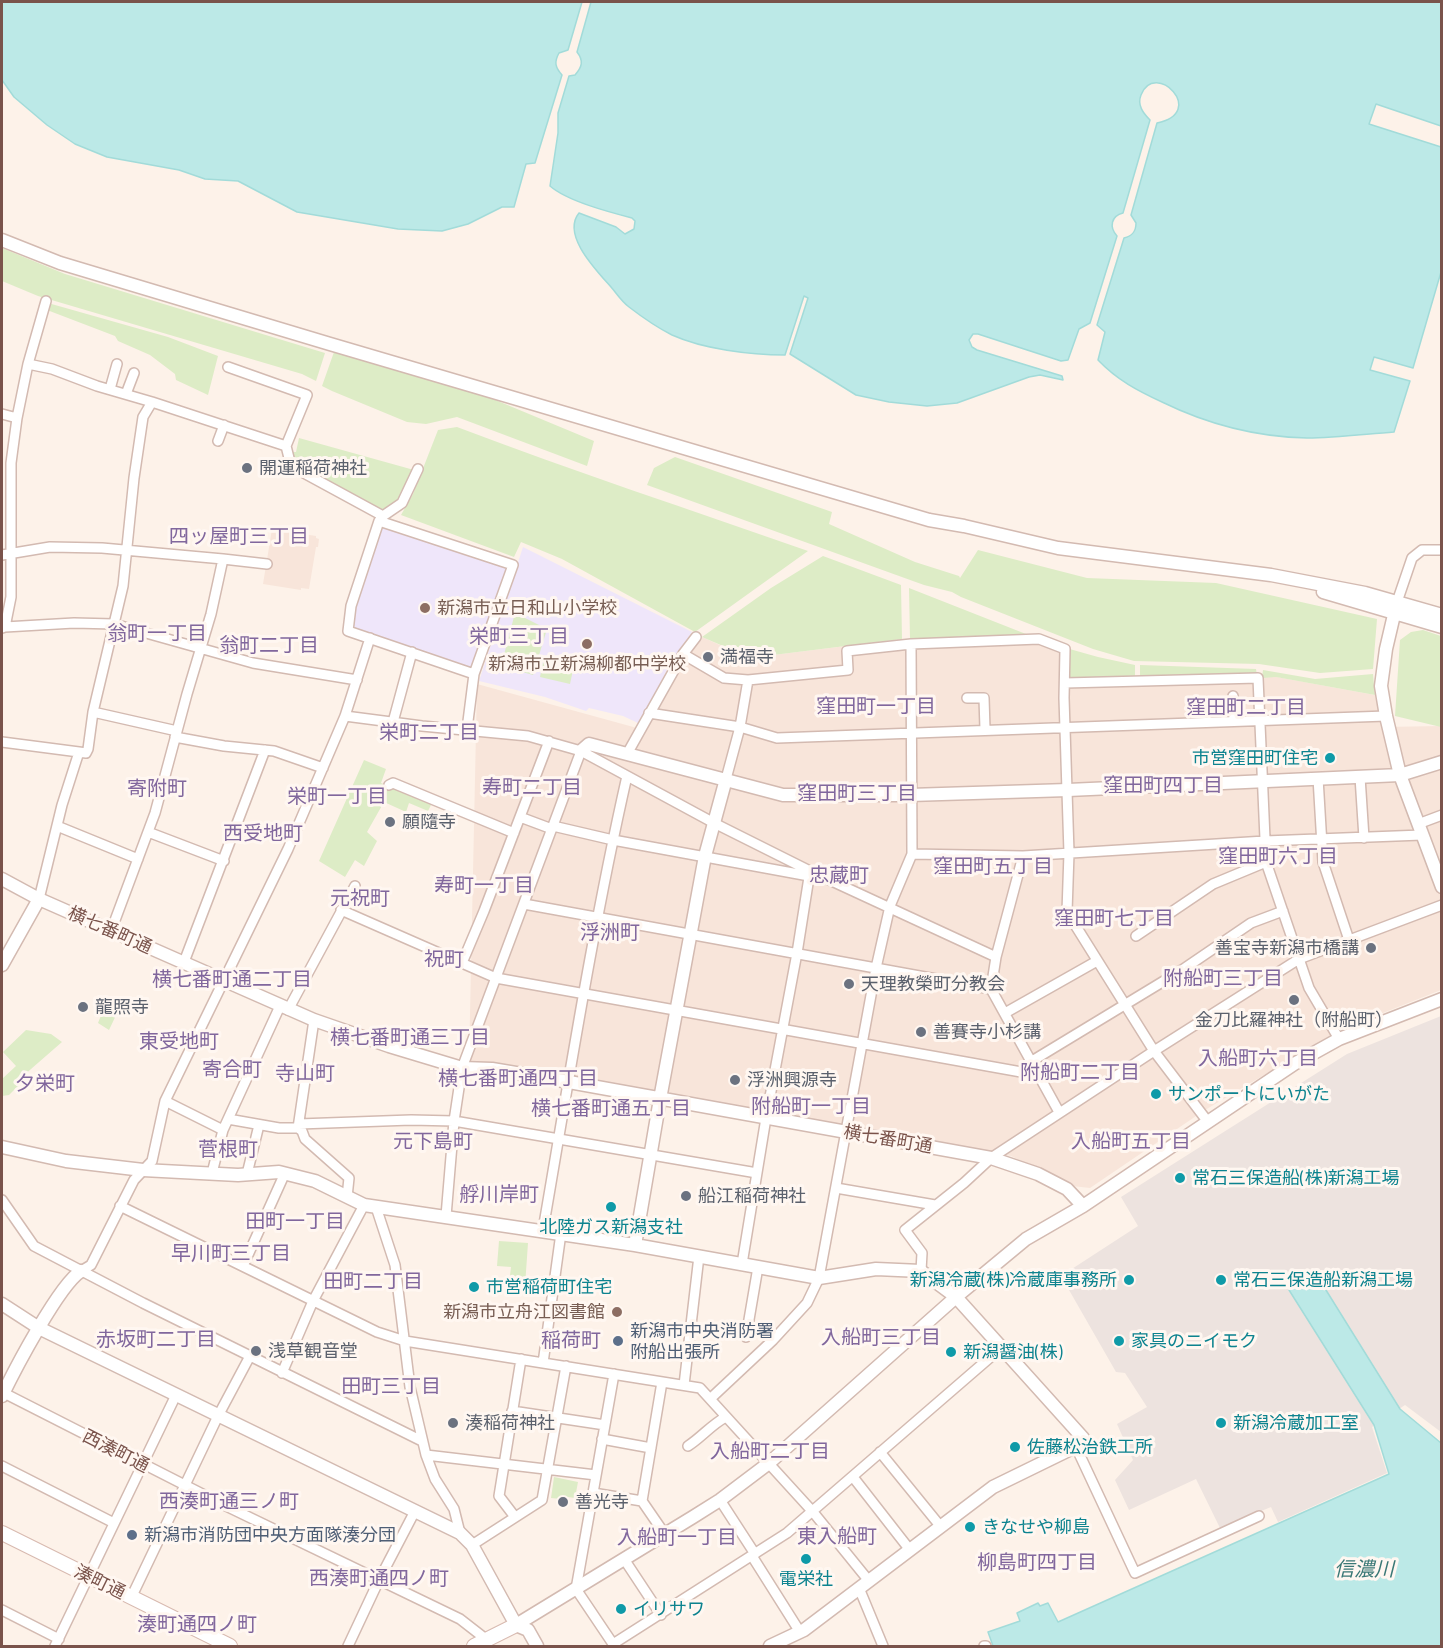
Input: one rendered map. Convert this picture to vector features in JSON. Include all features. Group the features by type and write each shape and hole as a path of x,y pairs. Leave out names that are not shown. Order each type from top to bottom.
{"main road":[{"name":"湊町通","path":"2,1533 230,1647"},
{"path":"481,1643 516,1625"}],"street":[{"path":"2,240 60,263 330,345 929,520 1058,548 1271,575 1365,593 1442,627"},
{"path":"46,301 28,364 11,462 6,554 11,597 3,628 74,623 114,624 254,663 357,680"},
{"path":"28,364 286,446"},
{"path":"110,389 117,364"},
{"path":"228,367 307,395 286,446 291,466 381,518 513,565 474,674 467,729"},
{"path":"126,394 134,373"},
{"path":"2,742 86,753 93,712 123,586 143,417 152,402"},
{"path":"2,414 17,418"},
{"path":"218,441 224,425"},
{"path":"2,451 14,451"},
{"path":"418,469 402,503 381,518 351,606 348,631 474,674"},
{"path":"6,554 50,547 102,548 267,564"},
{"path":"1442,550 1422,550 1412,558 1386,649 1381,686 1400,775 1420,829 1436,856 1442,887"},
{"path":"111,931 155,813 202,649 223,559"},
{"path":"1396,608 1442,615"},
{"path":"627,754 683,654 696,637"},
{"path":"2,1394 39,1328 72,1276 91,1265 134,1180 152,1161 165,1101 288,849 345,716 370,638"},
{"path":"683,654 724,678 748,680 848,670 847,651 911,644 1039,639 1065,649 1069,853 1067,912 1154,1051 1208,1122"},
{"path":"710,1399 773,1340 807,1303 819,1278 876,968 890,906 912,854 911,644"},
{"path":"393,722 412,652"},
{"path":"1065,682 1258,678 1266,862 1309,988 1339,1039"},
{"path":"635,1245 705,856 740,728 748,680"},
{"path":"1233,696 1234,721"},
{"path":"966,698 984,698 985,729"},
{"path":"93,712 224,746 274,751 323,768"},
{"path":"650,712 740,728 777,738 1386,716"},
{"path":"345,716 528,736 581,751 809,874 890,906 996,957"},
{"path":"462,963 549,741"},
{"path":"446,1216 454,1121 462,1068 581,751 589,744 783,795 912,795 1068,790 1400,775 1442,762"},
{"path":"184,962 265,750"},
{"path":"2,965 39,899 79,752"},
{"path":"543,1230 598,917 627,776"},
{"path":"1360,777 1364,837"},
{"path":"1318,778 1323,862 1349,940"},
{"path":"389,785 393,783 514,833"},
{"path":"912,854 1023,856 1364,837 1420,829 1442,815"},
{"path":"520,817 552,827 613,840 809,874"},
{"path":"57,826 138,859"},
{"path":"148,832 224,861"},
{"path":"1023,856 996,957 991,989 1059,1112"},
{"path":"1136,936 1213,884 1266,862"},
{"path":"742,1264 809,874"},
{"name":"横七番町通","path":"2,879 39,899 284,1008 389,1046 462,1068 492,1069 991,1158 1055,1182 1067,1189 1083,1206"},
{"path":"448,882 459,886"},
{"path":"212,1173 228,1119 284,1008 355,886"},
{"path":"524,904 991,989"},
{"path":"921,1271 922,1253 905,1230 964,1183 991,1158 1299,958 1442,905"},
{"path":"341,910 496,978 1038,1075"},
{"path":"1032,1061 1182,970 1251,923 1283,911"},
{"path":"1005,1013 1097,961"},
{"path":"516,1625 720,1500 769,1463 956,1297 1026,1239 1083,1206 1294,1064 1339,1039 1442,999"},
{"path":"314,1020 298,1126 305,1138 349,1178 347,1197"},
{"path":"165,1101 224,1130"},
{"path":"228,1119 259,1125 298,1126 411,1120 454,1121 757,1173"},
{"path":"247,1174 259,1125"},
{"path":"2,1147 66,1161 143,1170 247,1174 279,1172 315,1181 370,1206 543,1230 819,1278 876,1269 921,1271 956,1297 1083,1438 1083,1443 993,1487 800,1632 770,1647"},
{"path":"243,1266 285,1173"},
{"path":"836,1188 935,1204"},
{"path":"2,1200 34,1246 422,1441"},
{"path":"120,1206 377,1332 405,1341 700,1388 813,1512 864,1585 883,1647"},
{"path":"282,1372 313,1301 370,1206"},
{"path":"370,1206 395,1264 410,1387 422,1441 435,1479 454,1509 460,1533"},
{"path":"543,1363 561,1233"},
{"path":"684,1385 699,1256"},
{"path":"746,1337 758,1267"},
{"path":"2,1304 39,1328 460,1533 472,1545 516,1625 528,1630 537,1647"},
{"path":"614,1374 576,1589 613,1644 787,1533 1001,1348"},
{"path":"131,1598 218,1416 250,1356"},
{"path":"515,1517 499,1496 521,1359"},
{"path":"472,1545 542,1500 566,1366"},
{"path":"662,1382 642,1501 664,1533"},
{"name":"西湊町通","path":"2,1394 460,1619 481,1643"},
{"path":"2,1610 57,1643 176,1395"},
{"path":"512,1411 605,1425"},
{"path":"688,1446 726,1417"},
{"path":"602,1439 651,1448"},
{"path":"1076,1447 1135,1573 1259,1516"},
{"path":"880,1452 941,1527"},
{"path":"426,1455 596,1475"},
{"path":"2,1466 114,1523"},
{"path":"854,1477 910,1550"},
{"path":"593,1493 642,1501"},
{"path":"720,1500 800,1632"},
{"path":"348,1647 379,1580 415,1511"},
{"path":"624,1559 661,1615"}],"shaded area":[{"name":"新潟市立日和山小学校","path":"387,526 508,567 474,669 353,630 350,623 360,592 381,530"},
{"path":"272,529 316,536 319,539 309,589 301,588 301,590 263,584"},
{"name":"新潟市立新潟柳都中学校","path":"523,547 692,632 669,665 644,718 641,716 638,723 623,716 589,708 586,711 545,697 479,681"},
{"path":"1031,636 1066,648 1069,678 1277,677 1375,695 1383,727 1441,726 1441,990 1340,1030 1205,1110 1090,1188 1072,1186 1011,1156 469,1062 477,684 637,728 686,653 702,637 722,646 733,660 902,639"},
{"path":"1441,1016 1441,1432 1405,1405 1372,1427 1387,1473 1278,1522 1271,1507 1220,1528 1196,1479 1129,1510 1115,1480 1133,1460 1117,1424 1147,1407 1125,1373 1116,1372 1061,1276 1138,1226 1121,1197 1347,1054"}],"green space":[{"path":"2,248 65,274 325,353 316,381 302,374 38,296 2,281"},
{"path":"48,303 168,337 218,356 208,395 176,380 175,374 150,355 118,341 115,336 47,310"},
{"path":"334,352 493,399 594,441 587,466 457,417 426,424 407,422 332,391 322,386"},
{"path":"457,427 808,551 695,632 562,559 521,542 514,557 401,515 413,494 438,430"},
{"path":"299,438 414,470 399,501 383,511 296,464 291,452 296,452"},
{"path":"675,457 832,512 829,524 915,562 960,578 978,550 1087,578 1216,583 1377,619 1373,669 1320,673 1259,664 1134,661 1093,649 952,592 924,585 647,485 654,468"},
{"path":"823,556 901,585 902,639 733,660 723,646 702,637 771,588"},
{"path":"909,588 1031,636 910,639"},
{"path":"515,613 547,629 533,675 501,666"},
{"path":"1423,630 1441,636 1441,727 1395,716 1400,640 1411,632"},
{"path":"1066,648 1135,665 1135,678 1069,679"},
{"path":"543,662 573,670 570,684 540,677"},
{"path":"1140,665 1256,669 1257,676 1140,678"},
{"path":"1263,670 1315,679 1373,674 1375,695 1276,677 1262,678"},
{"path":"364,760 386,769 381,783 432,803 428,811 409,803 406,812 384,802 367,832 377,841 364,866 355,860 345,877 319,861"},
{"path":"106,1003 119,1009 109,1030 98,1023"},
{"path":"26,1030 51,1034 62,1042 23,1076 25,1079 9,1095 2,1096 2,1079 16,1066 3,1052"},
{"path":"499,1241 528,1243 525,1286 509,1284 511,1267 497,1266"},
{"path":"554,1477 578,1482 575,1498 561,1496 561,1499 551,1498"}],"water":[{"path":"2,2 582,2 568,50 559,53 556,59 557,67 562,75 535,163 526,164 514,207 502,207 468,224 442,231 398,229 297,212 238,181 205,179 179,170 107,157 75,144 47,125 14,97 2,80"},
{"path":"591,2 1441,2 1441,126 1376,104 1369,124 1441,147 1441,272 1413,368 1374,357 1370,370 1410,381 1394,432 1307,438 1269,435 1233,428 1197,417 1145,394 1120,379 1098,360 1105,332 1097,325 1124,238 1131,235 1135,229 1136,223 1131,215 1157,123 1172,117 1178,109 1178,100 1173,92 1166,85 1157,83 1148,85 1141,95 1141,109 1150,120 1123,213 1112,222 1117,236 1090,323 1079,329 1068,360 1061,361 978,334 973,334 969,340 972,347 977,350 1062,376 1063,380 1040,375 1029,377 957,403 927,406 889,402 856,395 790,354 808,298 804,296 785,355 757,354 712,347 684,340 667,332 626,305 583,252 574,232 579,213 616,227 625,234 634,229 635,221 632,218 577,201 550,186 558,133 558,113 569,76 575,75 581,67 581,58 577,52"},
{"name":"信濃川","path":"1316,1274 1400,1409 1441,1443 1441,1646 993,1646 988,1632 1020,1621 1017,1613 1038,1603 1040,1606 1048,1603 1058,1622 1389,1474 1374,1425 1289,1290"}],"place":[{"name":"開運稲荷神社","path":"247,468"},
{"name":"新潟市立日和山小学校","path":"425,608"},
{"name":"新潟市立新潟柳都中学校","path":"587,644"},
{"name":"満福寺","path":"708,657"},
{"name":"市営窪田町住宅","path":"1330,758"},
{"name":"願隨寺","path":"390,822"},
{"name":"善宝寺新潟市橋講","path":"1371,948"},
{"name":"天理教榮町分教会","path":"849,984"},
{"name":"金刀比羅神社（附船町）","path":"1294,1000"},
{"name":"龍照寺","path":"83,1007"},
{"name":"善賽寺小杉講","path":"921,1032"},
{"name":"浮洲興源寺","path":"735,1080"},
{"name":"サンポートにいがた","path":"1156,1094"},
{"name":"常石三保造船(株)新潟工場","path":"1180,1178"},
{"name":"船江稲荷神社","path":"686,1196"},
{"name":"北陸ガス新潟支社","path":"611,1207"},
{"name":"新潟冷蔵(株)冷蔵庫事務所","path":"1129,1280"},
{"name":"常石三保造船新潟工場","path":"1221,1280"},
{"name":"市営稲荷町住宅","path":"474,1287"},
{"name":"新潟市立舟江図書館","path":"617,1312"},
{"name":"新潟市中央消防署 附船出張所","path":"618,1341"},
{"name":"家具のニイモク","path":"1119,1341"},
{"name":"浅草観音堂","path":"256,1351"},
{"name":"新潟醤油(株)","path":"951,1352"},
{"name":"湊稲荷神社","path":"453,1423"},
{"name":"新潟冷蔵加工室","path":"1221,1423"},
{"name":"佐藤松治鉄工所","path":"1015,1447"},
{"name":"善光寺","path":"563,1502"},
{"name":"きなせや柳島","path":"970,1527"},
{"name":"新潟市消防団中央方面隊湊分団","path":"132,1535"},
{"name":"電栄社","path":"806,1559"},
{"name":"イリサワ","path":"621,1609"}],"district":[{"name":"四ッ屋町三丁目","path":"239,536"},
{"name":"翁町一丁目","path":"157,633"},
{"name":"栄町三丁目","path":"519,636"},
{"name":"翁町二丁目","path":"269,645"},
{"name":"窪田町一丁目","path":"876,706"},
{"name":"窪田町二丁目","path":"1246,707"},
{"name":"栄町二丁目","path":"429,732"},
{"name":"窪田町四丁目","path":"1163,785"},
{"name":"寿町二丁目","path":"532,787"},
{"name":"寄附町","path":"157,788"},
{"name":"窪田町三丁目","path":"857,793"},
{"name":"栄町一丁目","path":"337,796"},
{"name":"西受地町","path":"263,833"},
{"name":"窪田町六丁目","path":"1278,856"},
{"name":"窪田町五丁目","path":"993,866"},
{"name":"忠蔵町","path":"839,875"},
{"name":"寿町一丁目","path":"484,885"},
{"name":"元祝町","path":"360,898"},
{"name":"窪田町七丁目","path":"1114,918"},
{"name":"浮洲町","path":"610,932"},
{"name":"祝町","path":"444,959"},
{"name":"附船町三丁目","path":"1223,978"},
{"name":"横七番町通二丁目","path":"232,979"},
{"name":"横七番町通三丁目","path":"410,1037"},
{"name":"東受地町","path":"179,1041"},
{"name":"入船町六丁目","path":"1258,1058"},
{"name":"寄合町","path":"232,1069"},
{"name":"附船町二丁目","path":"1080,1072"},
{"name":"寺山町","path":"305,1073"},
{"name":"横七番町通四丁目","path":"518,1078"},
{"name":"夕栄町","path":"45,1083"},
{"name":"附船町一丁目","path":"811,1106"},
{"name":"横七番町通五丁目","path":"611,1108"},
{"name":"元下島町","path":"433,1141"},
{"name":"入船町五丁目","path":"1131,1141"},
{"name":"菅根町","path":"228,1149"},
{"name":"艀川岸町","path":"499,1194"},
{"name":"田町一丁目","path":"295,1221"},
{"name":"早川町三丁目","path":"231,1253"},
{"name":"田町二丁目","path":"373,1281"},
{"name":"入船町三丁目","path":"881,1337"},
{"name":"赤坂町二丁目","path":"156,1339"},
{"name":"稲荷町","path":"571,1340"},
{"name":"田町三丁目","path":"391,1386"},
{"name":"入船町二丁目","path":"770,1451"},
{"name":"西湊町通三ノ町","path":"229,1501"},
{"name":"東入船町","path":"837,1536"},
{"name":"入船町一丁目","path":"677,1537"},
{"name":"柳島町四丁目","path":"1037,1562"},
{"name":"西湊町通四ノ町","path":"379,1578"},
{"name":"湊町通四ノ町","path":"197,1624"}]}
